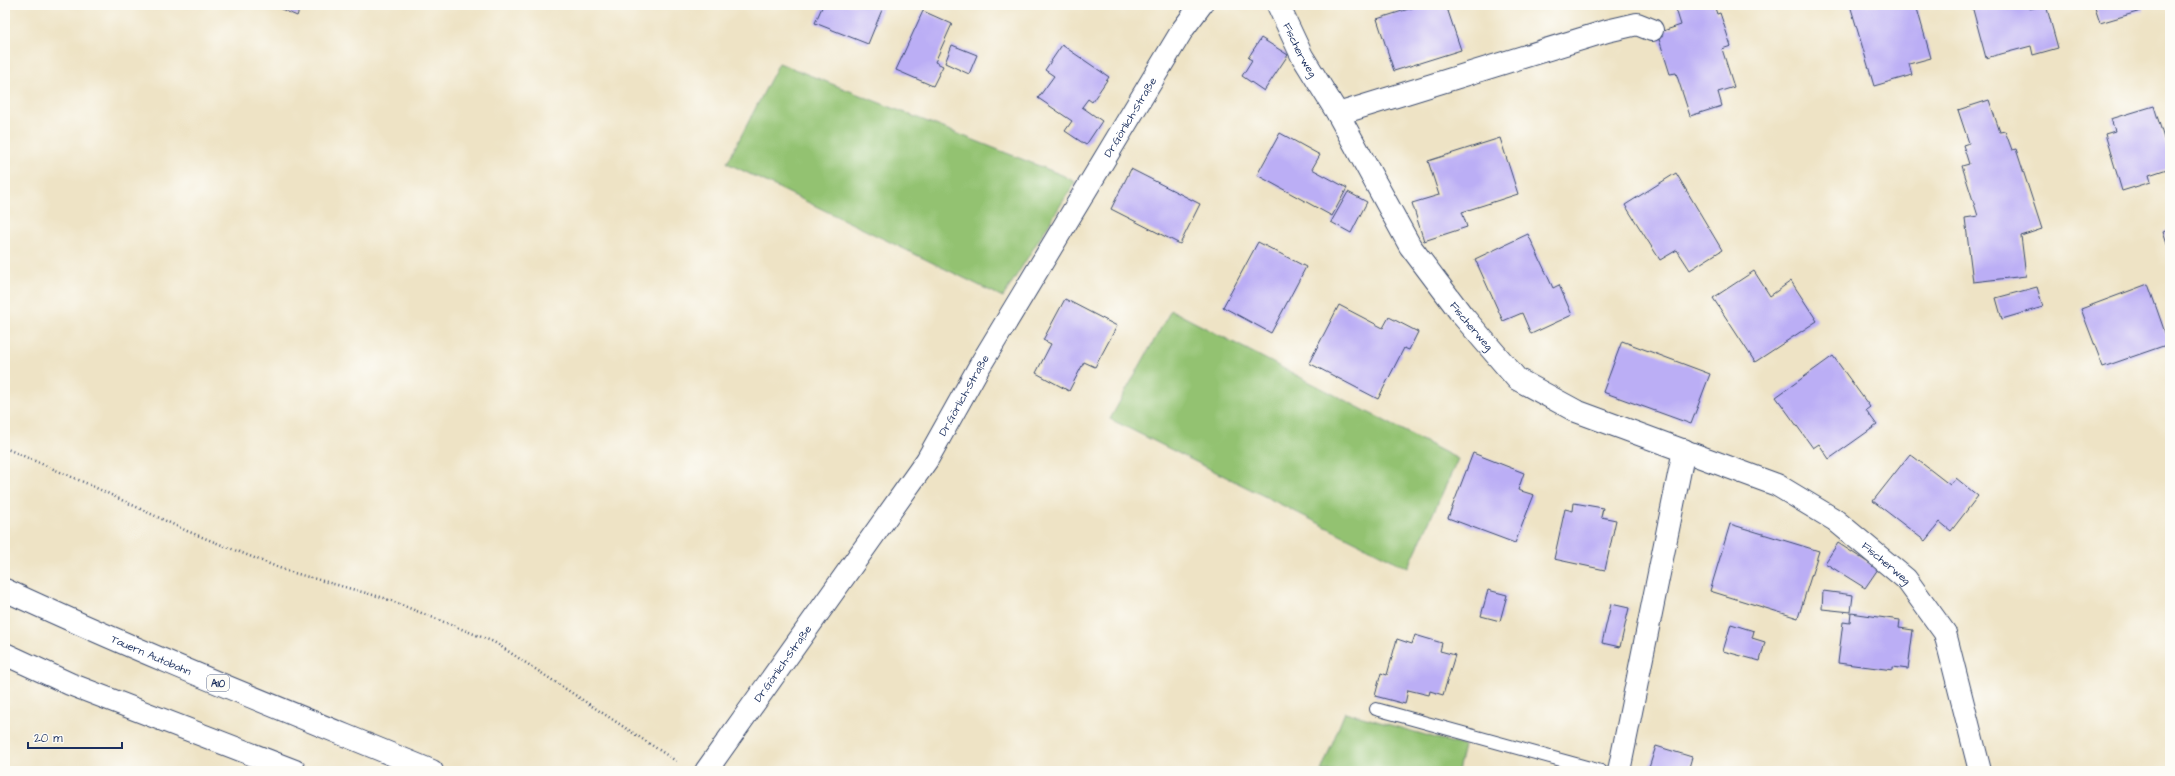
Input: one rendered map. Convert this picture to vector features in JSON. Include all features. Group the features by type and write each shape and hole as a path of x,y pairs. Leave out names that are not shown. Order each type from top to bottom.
{"main road":[{"name":"Dr.Görlich-Straße","path":"695,769 928,460 979,366 1075,206 1183,30 1202,5"},
{"name":"Fischerweg","path":"1278,5 1302,56 1338,114 1410,246 1462,315 1516,379 1576,411 1777,485 1835,520 1906,580 1945,634 1980,771"},
{"path":"1338,114 1606,31 1637,24 1652,30"},
{"path":"1619,771 1684,450"},
{"name":"Tauern Autobahn","path":"5,590 68,619 192,672 432,771"},
{"path":"5,654 70,684 295,771"}],"lane":[{"path":"1376,709 1601,771"}],"path":[{"path":"5,448 88,484 187,531 287,572 384,598 494,642 695,769"}],"green space":[{"path":"779,63 1062,175 1075,182 1003,297 727,163"},
{"path":"1171,310 1458,459 1408,568 1110,419"},
{"path":"1345,712 1464,746 1458,771 1321,771"}],"building":[{"path":"272,5 301,5 297,16"},
{"path":"823,5 884,5 868,44 815,23"},
{"path":"1421,5 1446,5 1461,50 1394,71 1377,19"},
{"path":"1688,5 1714,5 1717,14 1720,13 1731,46 1722,49 1734,87 1718,92 1722,106 1690,116 1676,73 1670,74 1657,33 1681,25 1676,9"},
{"path":"1850,5 1916,5 1931,58 1909,64 1912,75 1874,86"},
{"path":"2028,5 2029,9 2046,5 2058,48 2033,55 2031,46 1986,58 1972,6"},
{"path":"2094,5 2143,5 2144,10 2100,23"},
{"path":"923,11 952,24 935,62 943,66 933,86 896,70"},
{"path":"1261,38 1288,55 1264,91 1242,76 1252,60 1248,58"},
{"path":"952,45 977,55 969,74 945,63"},
{"path":"1062,45 1109,77 1092,102 1088,99 1082,107 1102,121 1086,145 1065,131 1072,121 1038,98 1054,76 1045,70"},
{"path":"1989,100 2000,132 2005,131 2012,150 2016,149 2042,229 2021,236 2026,276 1973,282 1965,218 1978,216 1962,166 1969,164 1963,145 1969,143 1958,110"},
{"path":"2154,106 2170,158 2170,168 2149,175 2151,182 2122,191 2105,134 2115,131 2111,119"},
{"path":"1280,133 1320,155 1312,169 1347,188 1332,216 1257,175"},
{"path":"1500,138 1518,194 1462,212 1467,227 1424,241 1412,203 1439,195 1428,161"},
{"path":"1131,169 1200,204 1180,244 1111,209"},
{"path":"1676,173 1722,250 1690,270 1677,250 1660,260 1625,205"},
{"path":"1348,192 1367,202 1351,233 1331,222"},
{"path":"2170,229 2170,253 2163,232"},
{"path":"1528,234 1553,288 1559,285 1572,315 1531,334 1522,313 1503,321 1475,259"},
{"path":"1258,242 1306,267 1271,333 1223,307"},
{"path":"1754,271 1770,296 1791,281 1817,321 1755,362 1713,298"},
{"path":"2148,284 2169,344 2103,367 2081,309"},
{"path":"2037,287 2043,307 2002,319 1996,298"},
{"path":"1065,299 1117,326 1095,367 1084,362 1069,391 1036,373 1051,344 1043,340"},
{"path":"1339,305 1383,328 1389,317 1418,332 1409,350 1404,348 1378,399 1309,363"},
{"path":"1622,341 1710,374 1691,424 1603,392"},
{"path":"1833,356 1870,407 1866,410 1877,425 1829,459 1819,444 1813,448 1776,397"},
{"path":"1473,453 1524,473 1518,490 1534,495 1515,543 1448,518"},
{"path":"1910,454 1950,485 1956,478 1978,496 1951,531 1940,522 1925,541 1873,501"},
{"path":"1574,503 1603,508 1601,517 1616,520 1605,570 1554,559 1565,509 1573,511"},
{"path":"1730,524 1819,551 1798,618 1710,591"},
{"path":"1838,543 1878,569 1865,588 1825,563"},
{"path":"1488,590 1507,595 1500,621 1481,616"},
{"path":"1823,591 1853,595 1851,612 1822,609"},
{"path":"1611,604 1629,608 1620,647 1602,643"},
{"path":"1851,613 1900,620 1899,628 1913,630 1908,669 1893,667 1893,670 1838,663 1843,622 1850,623"},
{"path":"1731,624 1754,631 1752,638 1765,642 1760,661 1723,651"},
{"path":"1415,635 1442,643 1440,651 1455,655 1443,695 1430,691 1429,695 1408,690 1405,704 1375,696 1381,673 1387,675 1397,639 1412,644"},
{"path":"1656,746 1692,757 1688,771 1648,771"}]}
